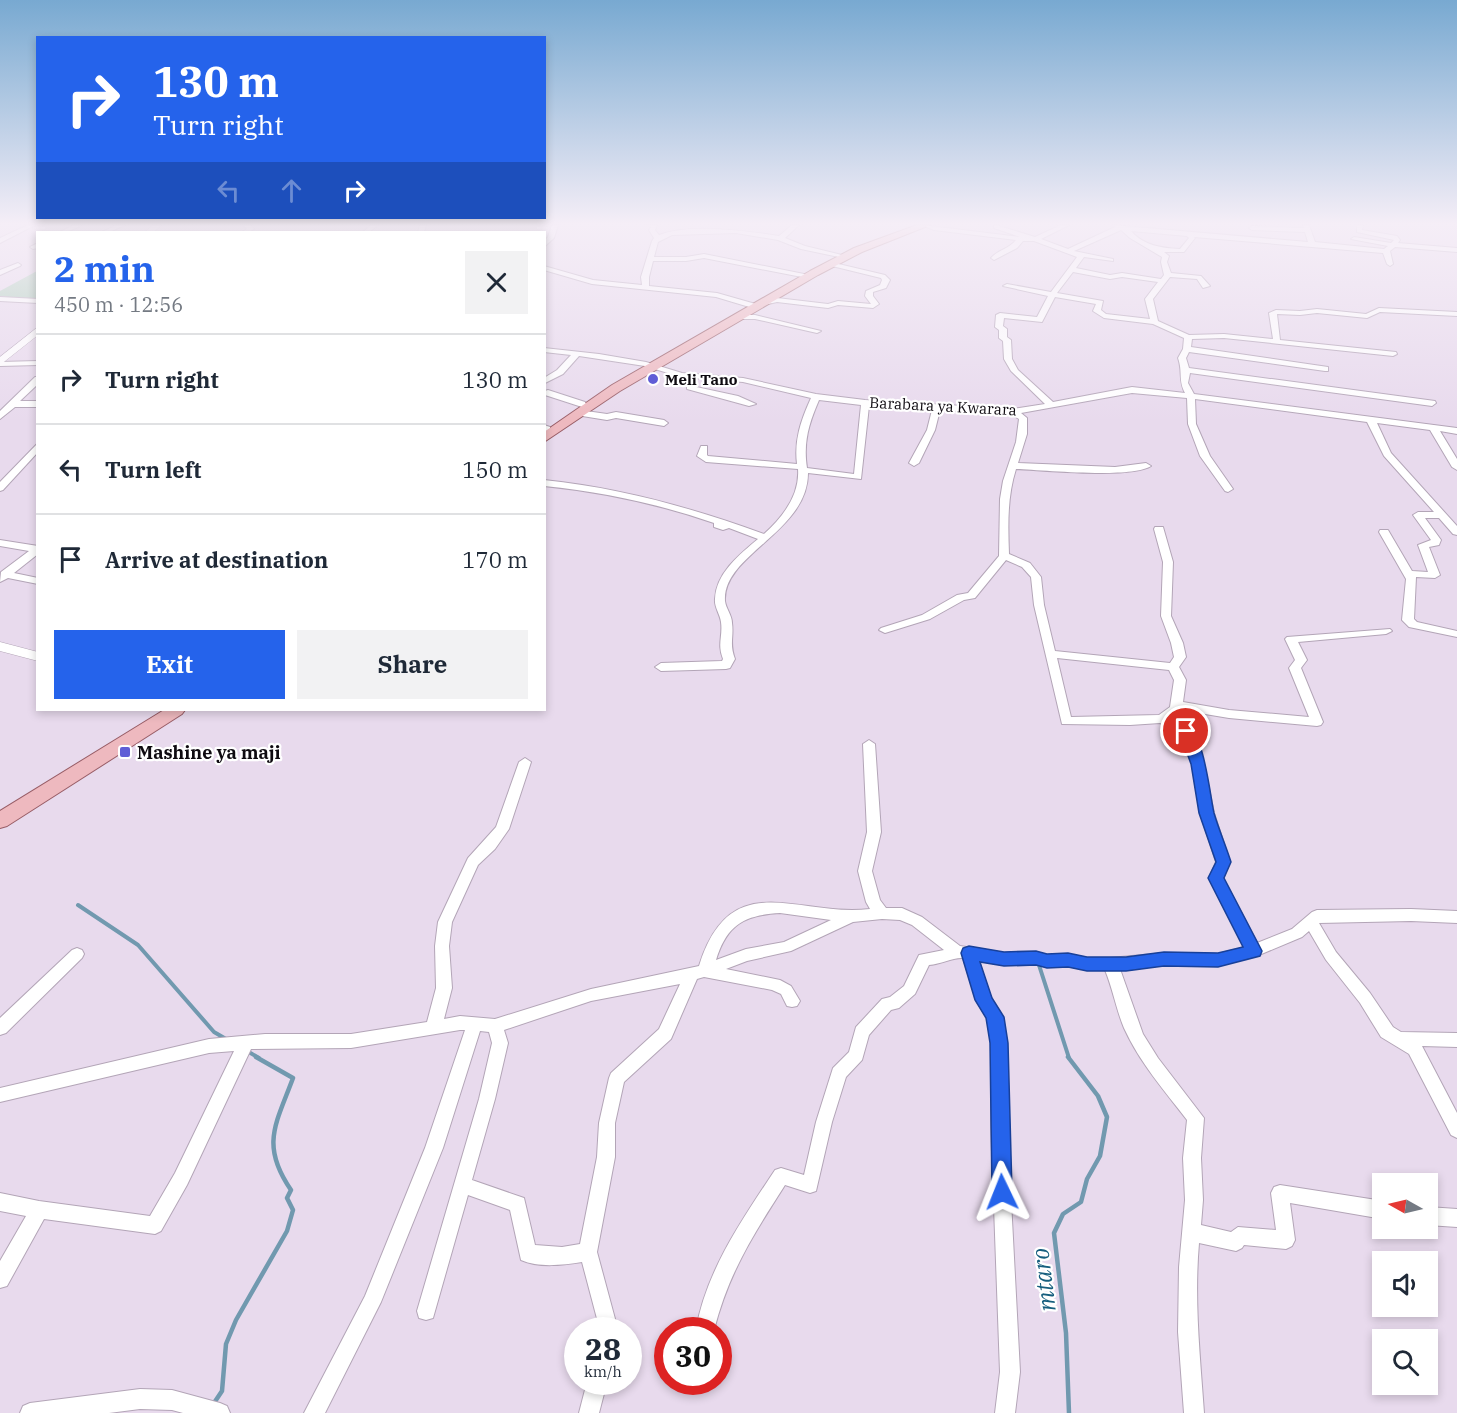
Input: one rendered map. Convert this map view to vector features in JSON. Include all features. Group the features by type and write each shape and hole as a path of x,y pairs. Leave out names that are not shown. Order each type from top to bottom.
{"main road":[{"path":"650,366 739,317 778,291"},
{"path":"546,430 600,395 782,291"},
{"path":"0,810 169,711"},
{"path":"0,821 169,711"}],"street":[{"path":"681,291 717,295 757,305 777,300 828,306 838,303 873,306 875,304 868,296 870,291"},
{"path":"1032,291 1100,303 1097,311 1104,316 1155,322 1188,338 1224,336 1393,354"},
{"path":"1051,405 1015,371 1008,359 1007,340 1003,338 1003,329 999,327 1000,315 1039,320 1055,291"},
{"path":"1155,322 1149,299 1156,291"},
{"path":"0,299 36,301"},
{"path":"0,308 12,301"},
{"path":"1277,343 1273,323 1273,313 1276,312 1317,311 1367,316 1379,310 1456,312"},
{"path":"739,317 755,317 817,332"},
{"path":"0,363 36,332"},
{"path":"1188,338 1187,350 1182,358 1186,370 1184,383 1191,396 1192,424 1205,456 1228,489"},
{"name":"Barabara ya Kwarara","path":"546,350 578,353 650,366 699,378 743,380 816,397 865,403 1013,412 1132,390 1457,430"},
{"path":"1187,350 1325,369"},
{"path":"546,380 560,372 578,353"},
{"path":"0,363 36,363"},
{"path":"1186,370 1432,403"},
{"path":"735,398 741,390 743,380"},
{"path":"0,416 36,381"},
{"path":"690,387 752,404"},
{"path":"548,393 607,417 616,415 664,423"},
{"path":"661,667 726,665 729,659 723,645 727,623 719,600 725,582 739,558 766,538 792,508 802,482 801,438 816,397"},
{"path":"705,448 702,456 706,459 803,468 858,477 861,448 859,440 864,428 865,403"},
{"path":"12,404 36,404"},
{"path":"914,464 931,430 938,406"},
{"path":"885,630 926,617 961,597 971,596 1004,556 1003,530 1008,481 1024,428 1023,418 1013,412"},
{"path":"1371,420 1387,454 1457,532"},
{"path":"1433,428 1457,467"},
{"path":"0,488 36,448"},
{"path":"24,462 36,462"},
{"path":"1014,466 1115,470 1146,466"},
{"path":"0,476 11,476"},
{"path":"546,483 585,487 697,513 722,522 718,525 723,527 728,524 766,538"},
{"path":"1409,574 1435,575 1423,545 1435,543 1436,540 1417,516 1443,515"},
{"path":"1159,529 1168,562 1166,616 1180,657 1173,667"},
{"path":"1384,532 1411,579 1409,623 1457,634"},
{"path":"0,543 36,549"},
{"path":"3,576 36,550"},
{"path":"1004,556 1026,565 1036,577 1039,605 1066,721 1162,719 1186,731 1198,764 1207,813 1223,862 1216,878 1254,951"},
{"path":"3,576 36,581"},
{"path":"1176,705 1229,714 1317,722 1295,668 1301,660 1291,639 1386,631"},
{"path":"0,646 36,656"},
{"path":"1052,654 1173,667"},
{"path":"1162,719 1176,709 1180,680 1173,667"},
{"path":"869,744 874,832 865,871 873,902 882,913"},
{"path":"434,1026 444,988 442,946 445,922 473,862 494,841 502,829 525,762"},
{"path":"606,1317 588,1252 606,1157 607,1123 617,1078 665,1034 719,930 740,913 760,907 850,917 882,913 902,914 917,921 962,952 1004,959 1036,958 1087,964 1164,959 1218,960 1254,951 1297,933 1317,916 1457,916"},
{"path":"0,1095 209,1046 246,1042 351,1041 460,1023 495,1026 591,995 698,973 746,955 786,947 850,917"},
{"path":"1311,922 1331,956 1365,998 1387,1032 1415,1049 1457,1130"},
{"path":"708,1317 730,1254 781,1176 810,1185 831,1094 839,1073 856,1055 862,1032 887,1004 894,1003 910,990 924,959 941,958 962,952"},
{"path":"962,952 984,1000 995,1017 999,1043 999,1124 1010,1372 1005,1413"},
{"path":"0,1028 77,954"},
{"path":"1110,964 1117,976 1130,1025 1150,1060 1196,1118 1192,1158 1192,1232 1188,1267 1188,1332 1194,1413"},
{"path":"698,973 775,984 786,990 792,1001"},
{"path":"315,1413 372,1302 434,1148 475,1023"},
{"path":"426,1311 487,1099 500,1043 495,1026"},
{"path":"1401,1039 1457,1040"},
{"path":"0,1202 39,1210 155,1226 181,1179 246,1042"},
{"path":"462,1185 518,1204 527,1254 562,1256 588,1252"},
{"path":"1192,1232 1236,1242 1239,1236 1286,1240 1280,1193 1372,1208"},
{"path":"0,1279 39,1210"},
{"path":"1438,1217 1457,1218"},
{"path":"590,1413 594,1395"},
{"path":"30,1413 140,1399 172,1400 211,1410"}],"green space":[{"path":"0,291 36,291 36,300 0,296"}],"waterway":[{"path":"78,905 138,945 214,1032 226,1039"},
{"name":"mtaro","path":"1038,962 1069,1058"},
{"path":"247,1051 259,1058"},
{"path":"214,1403 222,1391 226,1344 236,1320 287,1231 293,1210 287,1198 291,1190 281,1174 274,1147 277,1122 293,1078 256,1057"},
{"name":"mtaro","path":"1068,1057 1098,1096 1107,1117 1100,1156 1087,1179 1081,1202 1063,1214 1054,1233 1066,1333 1069,1413"}],"place":[{"name":"Meli Tano","path":"653,379"},
{"name":"Mashine ya maji","path":"125,752"}],"route":[{"path":"1002,1192 999,1043 995,1017 984,1000 969,953 1004,959 1036,958 1087,964 1126,964 1164,959 1218,960 1254,951 1216,878 1223,862 1207,813 1198,764 1186,731"}]}
